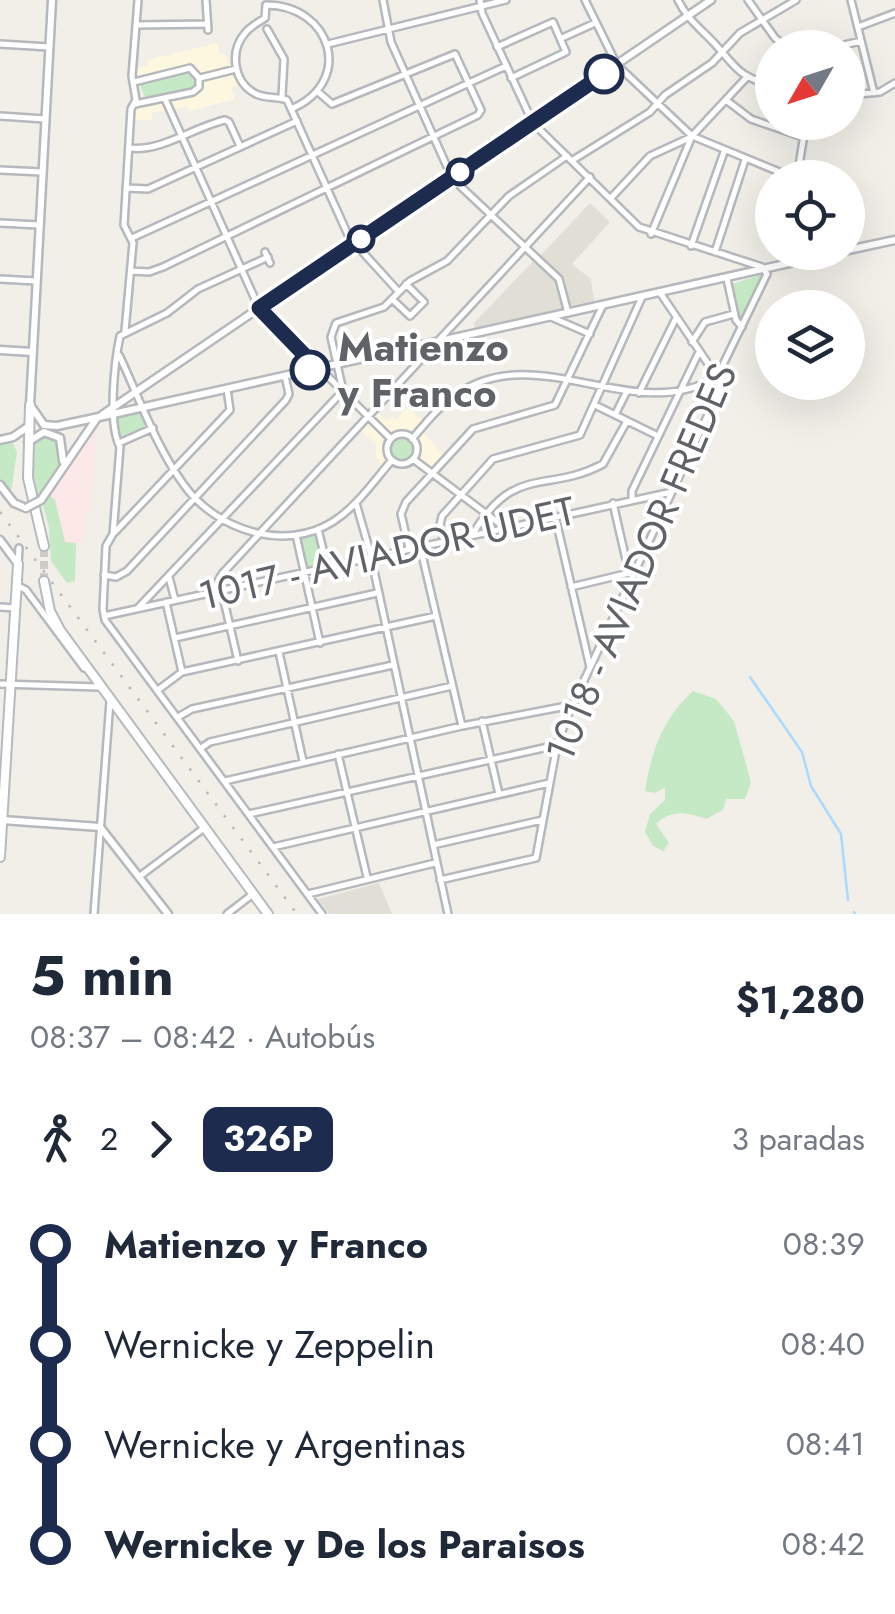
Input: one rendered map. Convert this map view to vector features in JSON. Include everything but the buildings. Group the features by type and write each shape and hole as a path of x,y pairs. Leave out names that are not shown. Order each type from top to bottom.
{"main road":[{"path":"30,405 28,478 44,546"},
{"path":"0,857 18,564"},
{"path":"44,581 55,622 268,914"}],"street":[{"path":"52,0 30,405 44,425 71,423 114,410 711,0"},
{"path":"113,534 119,443 114,437 118,342 128,324 131,271 132,238 124,226 131,110 135,104 138,0"},
{"path":"136,25 208,28 206,0"},
{"path":"384,0 388,30 404,74 453,178 560,279 568,313"},
{"path":"328,44 480,3 506,0"},
{"path":"585,0 617,65 657,104 692,136 755,164"},
{"path":"678,0 687,17 729,64 755,80"},
{"path":"748,0 772,30"},
{"path":"138,608 342,393 344,386 331,337 336,322 378,310 406,284 451,258 518,188 650,112 740,33 796,0"},
{"path":"851,0 859,30"},
{"path":"282,96 256,94 247,88 236,69 238,44 246,31 265,18 266,2 306,15 328,44 328,68 317,91 291,109"},
{"path":"480,3 533,123 639,228 755,266"},
{"path":"858,27 895,14"},
{"path":"497,46 554,23 562,38 566,51 511,78"},
{"path":"562,38 595,23"},
{"path":"268,30 284,60 282,96 354,244 399,291"},
{"path":"0,44 49,47"},
{"path":"131,271 156,270 328,190 478,115 480,107 458,56 453,54 333,108 317,91"},
{"path":"865,57 874,93"},
{"path":"132,238 506,66"},
{"path":"134,82 190,68 199,78"},
{"path":"199,78 236,69"},
{"path":"651,234 692,136 747,77"},
{"path":"135,104 196,91 199,78"},
{"path":"865,94 895,83"},
{"path":"165,98 259,308 391,439"},
{"path":"726,100 755,121"},
{"path":"0,116 45,119"},
{"path":"129,148 145,150 213,123 229,122 240,146"},
{"path":"126,188 148,189 296,122"},
{"path":"611,198 650,156 692,136"},
{"path":"691,246 724,152"},
{"path":"714,253 745,160"},
{"path":"0,170 42,172"},
{"path":"238,661 222,574 590,177"},
{"path":"0,223 39,225"},
{"path":"865,246 895,240"},
{"path":"124,332 166,313 198,289 268,258"},
{"path":"114,410 228,389 766,270"},
{"name":"1018 - AVIADOR FREDES","path":"440,880 534,860 557,745 572,705 719,391 716,378 766,270"},
{"path":"0,279 36,281"},
{"path":"726,279 734,314 742,327"},
{"path":"392,299 410,316 424,302 406,284"},
{"path":"412,438 454,396 486,380 530,373 639,394 680,390 716,378 660,294"},
{"path":"444,540 441,518 493,459 578,437 642,298"},
{"path":"409,548 402,509 475,427 553,407 604,305"},
{"path":"692,342 705,322 734,314"},
{"path":"552,317 590,334"},
{"path":"639,394 676,318"},
{"path":"0,350 33,352"},
{"path":"118,352 174,469 195,498 223,519 258,533 296,535 338,519 392,460"},
{"path":"632,498 699,352"},
{"path":"104,576 124,573 288,398 285,376"},
{"path":"228,389 230,410 106,544 103,616 322,914"},
{"path":"616,415 626,393"},
{"path":"595,405 658,436"},
{"path":"0,485 14,503 26,508 40,500 100,416"},
{"path":"473,534 487,514 516,488 602,466 627,421"},
{"path":"71,423 82,426 84,434"},
{"path":"61,469 61,440 71,423"},
{"path":"0,440 13,438 29,426"},
{"path":"119,443 154,428"},
{"path":"13,438 28,444 44,432 61,440 79,442"},
{"path":"404,434 412,438 417,451 413,459 405,464 392,460 387,448 391,439 404,434"},
{"path":"413,459 504,527"},
{"name":"1017 - AVIADOR UDET","path":"103,616 672,492"},
{"path":"115,500 125,509 135,510"},
{"path":"356,502 448,914"},
{"path":"571,587 631,574 612,503"},
{"path":"555,516 590,667"},
{"path":"318,529 328,566"},
{"path":"296,535 320,642"},
{"path":"0,540 18,564"},
{"path":"420,546 462,726"},
{"path":"18,548 18,564"},
{"path":"168,577 175,600"},
{"path":"18,586 26,590 99,685"},
{"path":"175,638 377,593"},
{"path":"166,602 182,672"},
{"path":"0,606 16,608"},
{"path":"158,690 182,672 436,616"},
{"path":"278,652 303,762"},
{"path":"178,718 192,708 393,665"},
{"path":"0,684 99,685"},
{"path":"201,748 210,742 452,686"},
{"path":"94,914 110,701"},
{"path":"225,782 462,726 572,705"},
{"path":"482,722 499,794"},
{"path":"249,814 557,745"},
{"path":"338,754 367,878"},
{"path":"273,847 549,783"},
{"path":"2,820 100,828 168,914"},
{"path":"433,845 542,820"},
{"path":"140,876 204,828"},
{"path":"308,894 437,863"},
{"path":"227,914 254,894"}],"shaded area":[{"path":"217,43 229,66 199,73 195,64 135,76 136,68 148,65 147,60"},
{"path":"230,74 242,84 231,88 235,99 189,111 187,106 172,110 171,99 203,92 204,80"},
{"path":"162,101 169,110 151,113 152,120 133,120 132,110 136,107"},
{"path":"590,203 610,222 572,264 591,279 594,301 570,306 564,277 540,256"},
{"path":"535,259 559,283 565,309 475,330 474,323"},
{"path":"408,407 425,422 414,433 403,431 392,436 371,419 376,411 387,421 392,417 396,420"},
{"path":"365,422 386,439 384,453 388,462 382,468 376,444 359,429"},
{"path":"96,424 91,509 85,516 83,543 65,543 55,500 49,495"},
{"path":"422,431 445,457 432,471 415,458 416,439"},
{"path":"379,883 392,914 329,914 318,899"}],"green space":[{"path":"191,70 197,78 195,90 147,101 140,86 143,81"},
{"path":"763,274 740,319 732,284"},
{"path":"143,412 151,426 122,439 117,436 117,416"},
{"path":"52,435 61,443 62,462 38,496 33,449 39,436"},
{"path":"402,436 411,440 415,449 411,458 402,462 393,458 389,449 393,440"},
{"path":"11,440 17,452 11,492 0,479 0,443"},
{"path":"49,495 55,500 65,542 76,543 75,581 67,583 51,561 43,506"},
{"path":"318,534 325,564 307,567 301,538"},
{"path":"693,691 716,699 734,721 751,782 745,799 726,799 723,810 706,819 680,813 662,819 656,824 669,843 663,851 653,846 645,832 650,814 665,800 665,788 654,793 645,791 655,749 666,724"}],"waterway":[{"path":"750,677 802,752 811,786 841,834 848,900"}],"tunnel":[{"path":"44,546 44,581"}],"railway":[{"path":"0,512 297,914"}],"bus line":[{"name":"326P","path":"310,370 317,368 259,308 604,74"}],"place":[{"name":"Matienzo y Franco","path":"310,370"}]}
